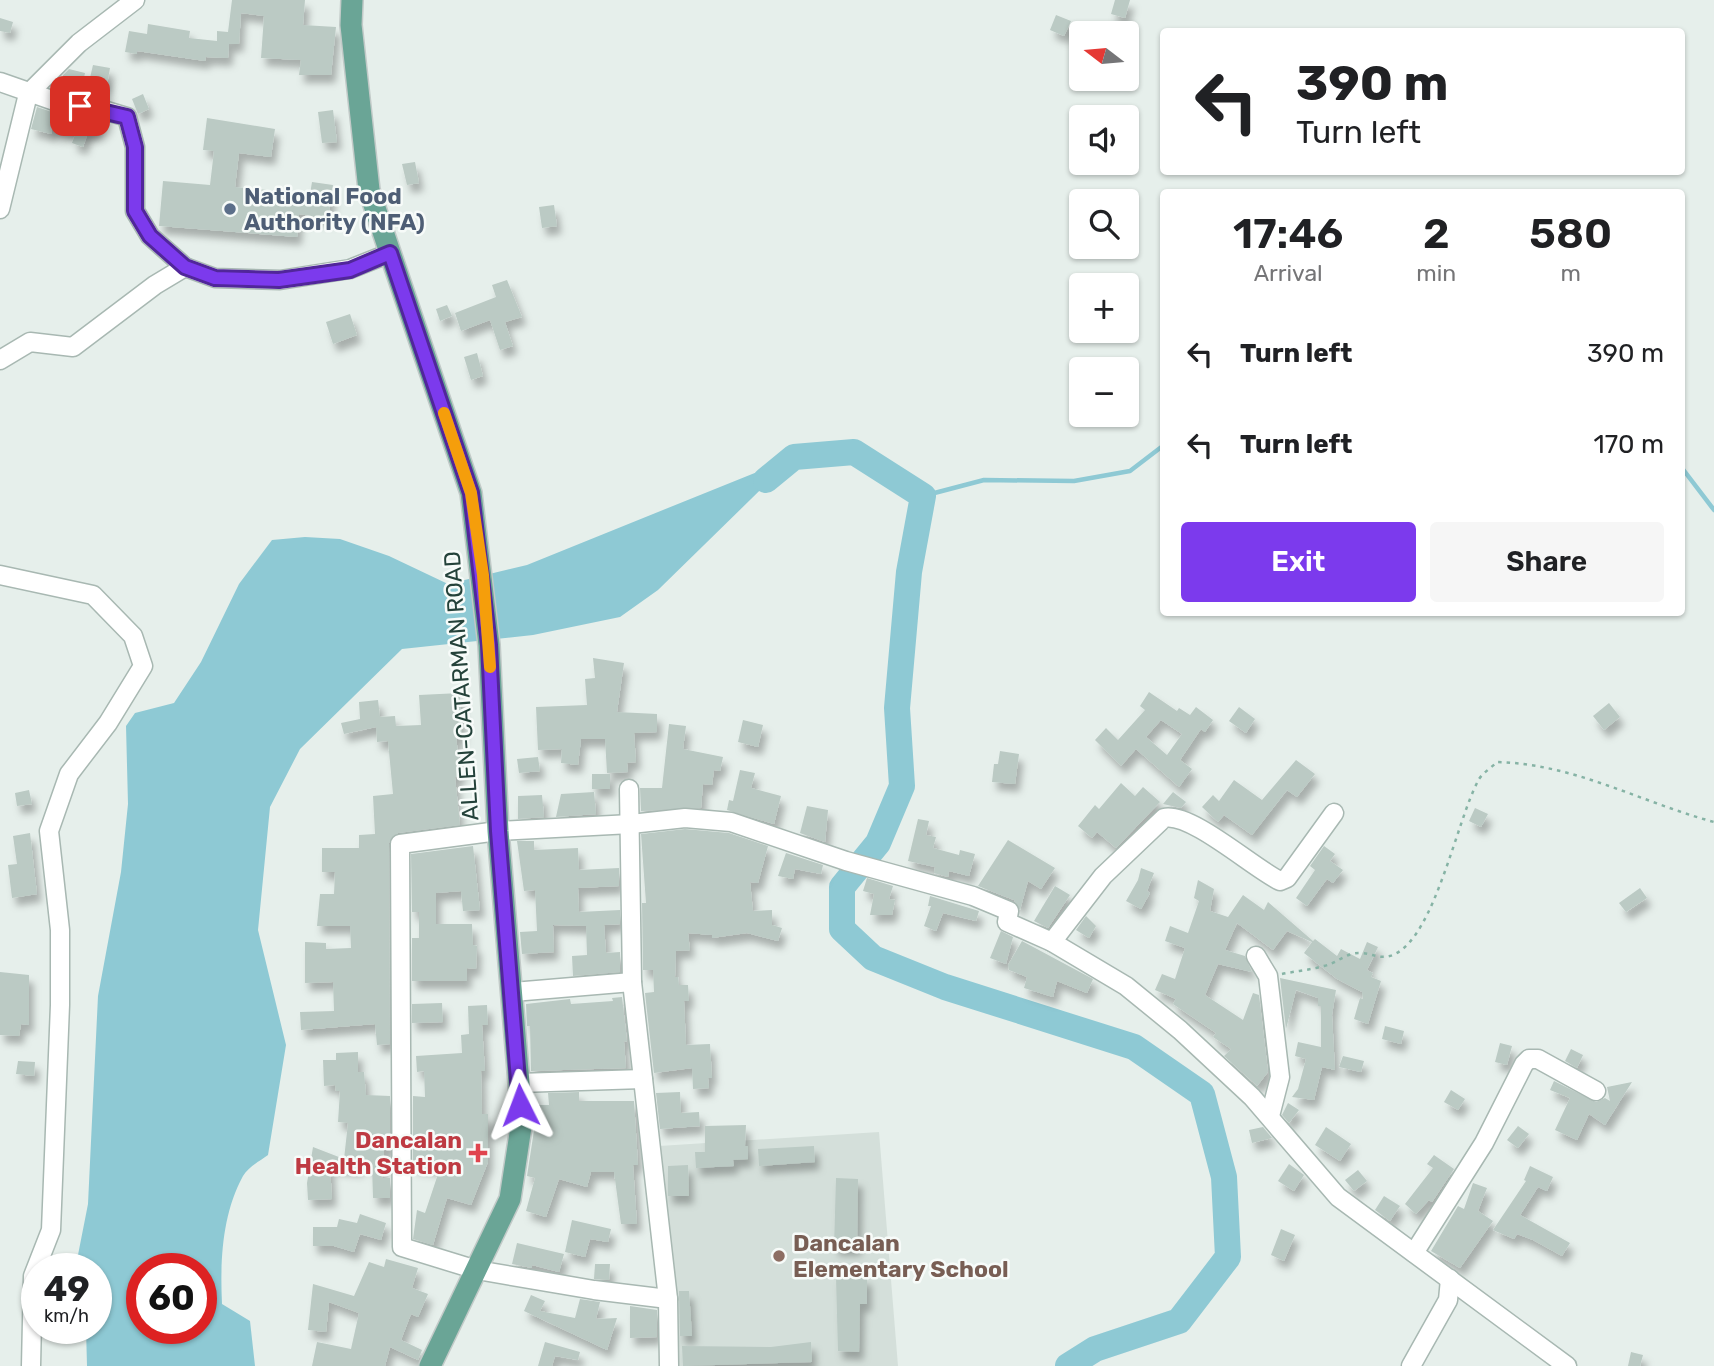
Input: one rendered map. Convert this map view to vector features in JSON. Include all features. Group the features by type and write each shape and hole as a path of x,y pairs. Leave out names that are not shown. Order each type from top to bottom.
{"main road":[{"name":"ALLEN-CATARMAN ROAD","path":"352,0 351,25 369,190 471,493 483,575 489,645 498,831 519,1083 521,1127 510,1199 430,1366"}],"street":[{"path":"0,209 28,94 79,43 135,0"},
{"path":"0,82 63,104 97,108 127,117 135,147 135,211 150,236 185,267 215,278 279,280 350,270 390,253"},
{"path":"0,360 30,342 73,347 155,285 185,267"},
{"path":"0,575 93,595 133,636 143,666 108,723 69,774 49,831 60,930 60,1005 51,1230 33,1276 31,1366"},
{"path":"629,789 632,982 668,1299 669,1366"},
{"path":"1052,942 1103,876 1164,818 1172,816 1195,827 1280,881 1287,878 1334,813"},
{"path":"668,1299 594,1290 477,1270 402,1247 400,845 498,831 631,824 685,818 731,822 846,861 973,896 1009,911 1007,922 1052,942 1126,986 1180,1030 1270,1116 1338,1197 1567,1366"},
{"path":"1256,956 1268,976 1280,1077 1270,1116"},
{"path":"513,992 632,982"},
{"path":"1414,1252 1484,1143 1529,1059 1538,1059 1597,1091"},
{"path":"519,1083 643,1079"},
{"path":"1411,1366 1448,1300 1450,1279"}],"path":[{"path":"1268,976 1327,965 1349,954 1361,952 1382,958 1396,954 1408,944 1419,929 1445,872 1478,779 1497,762 1534,763 1714,822"}],"shaded area":[{"name":"Dancalan Elementary School","path":"879,1132 898,1366 679,1366 659,1146"}],"water":[{"path":"794,457 658,590 620,617 533,635 402,649 300,749 270,807 258,930 286,1045 268,1155 245,1173 236,1191 227,1222 222,1255 222,1304 250,1321 255,1366 87,1366 86,1344 112,1344 112,1253 78,1253 88,1204 98,996 121,872 128,804 126,726 135,713 174,703 201,662 239,584 272,540 305,537 340,539 389,556 448,584 527,565"}],"building":[{"path":"232,0 305,0 303,25 336,27 331,75 299,75 301,60 261,58 264,16 241,13 239,44 229,44 228,58 206,57 205,61 137,51 137,54 125,52 129,31 147,34 148,24 190,31 189,38 217,41 217,31 228,32"},
{"path":"1115,0 1130,0 1125,18 1111,14"},
{"path":"1056,15 1071,21 1064,36 1050,30"},
{"path":"0,18 13,22 10,33 0,31"},
{"path":"93,65 110,68 107,85 89,82"},
{"path":"69,69 85,73 82,88 74,86 72,94 59,91 63,75"},
{"path":"143,94 149,109 138,114 132,99"},
{"path":"37,107 61,115 98,120 95,132 89,130 83,147 72,143 76,132 53,126 51,134 31,129"},
{"path":"333,110 337,142 322,143 318,112"},
{"name":"National Food Authority (NFA)","path":"207,118 275,129 271,157 239,153 235,187 310,194 312,182 333,185 328,219 299,214 297,237 159,226 163,181 210,185 214,151 203,150"},
{"path":"415,162 419,183 407,185 402,164"},
{"path":"554,205 557,226 542,228 539,207"},
{"path":"507,280 522,317 505,322 513,346 500,350 490,320 461,331 455,313 496,297 492,285"},
{"path":"447,305 452,316 440,321 436,309"},
{"path":"350,314 357,335 333,344 326,322"},
{"path":"477,353 483,376 471,380 464,357"},
{"path":"593,658 624,663 617,712 657,714 657,732 634,733 636,762 627,763 628,772 607,773 605,739 581,739 578,765 561,763 562,749 538,750 536,707 587,705 585,679 595,678"},
{"path":"1149,692 1177,711 1179,708 1190,715 1196,707 1213,720 1205,732 1201,729 1180,760 1192,769 1179,787 1136,749 1121,766 1095,740 1106,728 1118,740 1145,710 1140,706","holes":["1161,720 1182,734 1167,755 1146,737"]},
{"path":"460,693 462,737 456,737 461,777 455,777 460,825 398,833 389,843 390,1044 377,1045 375,1024 301,1030 300,1012 334,1011 333,982 305,983 305,942 326,943 326,949 351,948 350,926 317,926 320,894 334,894 335,872 322,872 322,848 359,848 359,835 375,834 373,796 393,794 388,741 377,742 376,727 344,734 341,723 360,719 359,702 378,700 380,717 395,716 396,726 421,725 419,695"},
{"path":"1609,703 1620,717 1604,730 1593,716"},
{"path":"1239,707 1255,719 1246,733 1229,721"},
{"path":"743,720 763,725 758,747 738,742"},
{"path":"669,724 686,726 683,749 723,757 720,771 714,770 712,785 703,784 701,808 641,811 640,788 662,788"},
{"path":"1000,751 1019,754 1015,784 992,782 994,764 998,764"},
{"path":"538,757 540,771 519,773 517,759"},
{"path":"1296,760 1315,774 1297,797 1287,790 1252,835 1224,815 1218,822 1202,807 1213,795 1219,801 1234,780 1262,800"},
{"path":"740,770 755,773 751,788 781,796 774,824 727,810 729,800 733,801"},
{"path":"592,774 610,774 610,789 592,789"},
{"path":"1121,783 1135,796 1143,787 1160,802 1116,848 1097,832 1092,838 1078,826 1095,805 1099,809"},
{"path":"29,790 32,804 17,806 15,793"},
{"path":"594,792 596,814 556,817 561,794"},
{"path":"1173,792 1186,802 1181,808 1163,804"},
{"path":"542,795 544,817 518,819 518,796"},
{"path":"807,806 828,810 825,842 800,833"},
{"path":"1475,808 1488,814 1481,827 1469,821"},
{"path":"918,819 929,821 926,835 936,837 933,848 959,855 960,850 975,854 969,876 949,871 948,877 934,873 935,867 908,861"},
{"path":"685,829 729,833 768,846 758,883 750,882 753,911 772,910 772,925 782,928 778,941 747,933 712,938 712,935 688,933 690,950 676,951 675,977 678,977 679,985 688,985 689,1001 684,1001 686,1045 710,1044 712,1078 708,1078 709,1088 693,1089 692,1068 654,1073 645,993 654,992 653,970 643,970 642,903 646,903 641,834"},
{"path":"30,833 37,894 12,898 8,865 17,864 13,836"},
{"path":"1008,840 1055,868 1041,889 1028,881 1020,910 1014,900 978,886"},
{"path":"517,841 534,841 534,850 578,848 579,870 619,868 619,886 578,888 579,912 620,910 620,924 604,925 606,953 620,952 620,972 573,976 572,956 587,955 586,926 553,925 554,952 522,954 520,932 537,931 535,890 524,891"},
{"path":"473,846 480,910 463,911 461,891 436,893 436,924 472,924 473,945 477,946 476,969 467,968 467,981 412,981 412,938 419,938 419,912 412,912 411,854"},
{"path":"1324,846 1335,854 1330,861 1343,870 1333,883 1327,879 1307,906 1296,898 1315,870 1310,866"},
{"path":"786,853 823,865 821,874 795,869 793,879 778,876"},
{"path":"1141,868 1154,873 1147,891 1150,893 1141,909 1126,901 1138,880"},
{"path":"867,878 893,886 889,899 895,900 892,915 870,915 874,894 863,891"},
{"path":"1198,880 1214,889 1210,911 1228,917 1243,895 1264,910 1268,902 1313,941 1315,939 1337,956 1341,949 1360,959 1367,942 1378,947 1367,970 1373,973 1371,977 1381,981 1368,1024 1354,1019 1360,998 1363,999 1362,992 1337,979 1304,953 1312,942 1287,931 1273,950 1237,923 1225,950 1245,956 1252,972 1218,964 1205,995 1243,1020 1253,993 1259,995 1268,1072 1257,1086 1224,1056 1231,1049 1213,1037 1216,1033 1173,1004 1176,999 1155,990 1162,974 1175,979 1185,948 1165,941 1170,926 1188,933 1199,901 1194,898"},
{"path":"1055,886 1070,895 1048,928 1034,921"},
{"path":"1640,888 1647,898 1626,912 1619,903"},
{"path":"930,896 979,911 976,921 943,913 936,931 924,926 931,906 928,906"},
{"path":"1086,916 1096,926 1089,938 1076,930"},
{"path":"1001,931 1013,937 1006,964 990,958"},
{"path":"1022,941 1093,979 1087,993 1057,981 1053,997 1024,988 1027,977 1009,970 1008,965"},
{"path":"0,972 29,975 29,1025 21,1024 19,1036 0,1035"},
{"path":"1280,978 1336,990 1332,1015 1335,1070 1322,1067 1314,1100 1292,1097 1298,1089 1306,1059 1295,1056 1298,1042 1321,1047 1321,1006 1318,1006 1318,998 1296,990 1286,1029"},
{"path":"622,997 627,1041 624,1042 626,1068 531,1071 530,1026 527,1026 526,1004 570,999 571,1004 613,1001 612,998"},
{"path":"442,1003 443,1022 412,1023 412,1004"},
{"path":"487,1005 488,1025 482,1025 485,1071 481,1071 482,1114 488,1114 488,1162 471,1205 447,1198 433,1245 413,1239 417,1210 425,1213 440,1168 413,1166 413,1096 425,1097 424,1071 417,1072 416,1056 462,1053 461,1035 469,1034 468,1006"},
{"path":"1385,1026 1404,1031 1401,1044 1382,1039"},
{"path":"1500,1043 1512,1046 1507,1065 1495,1062"},
{"path":"1571,1049 1583,1055 1577,1068 1565,1061"},
{"path":"358,1052 358,1072 364,1072 366,1095 390,1096 390,1150 384,1150 382,1178 390,1178 390,1198 373,1198 372,1166 347,1160 359,1165 359,1169 330,1166 332,1199 308,1200 307,1183 313,1147 344,1159 348,1123 338,1122 340,1091 336,1091 335,1085 324,1086 323,1060 336,1060 336,1053"},
{"path":"1343,1056 1364,1061 1361,1072 1339,1067"},
{"path":"18,1061 35,1062 34,1076 16,1074"},
{"path":"1554,1081 1596,1102 1605,1098 1610,1101 1607,1087 1632,1082 1605,1125 1589,1114 1577,1140 1555,1130 1570,1098 1550,1090"},
{"path":"1451,1090 1465,1099 1458,1110 1444,1102"},
{"path":"579,1092 579,1101 634,1101 638,1165 633,1165 637,1224 621,1224 614,1172 591,1172 587,1187 559,1179 546,1217 526,1211 535,1178 527,1176 535,1124 534,1105 549,1105 548,1093"},
{"path":"680,1092 681,1113 699,1112 700,1126 660,1129 656,1093"},
{"path":"1288,1103 1299,1110 1289,1123 1282,1115"},
{"path":"746,1125 745,1146 748,1146 748,1159 733,1160 734,1166 696,1168 695,1152 705,1152 705,1126"},
{"path":"1518,1126 1529,1134 1518,1148 1507,1140"},
{"path":"1263,1127 1272,1138 1252,1143 1249,1130"},
{"path":"1326,1127 1351,1144 1340,1161 1315,1145"},
{"path":"814,1146 815,1162 759,1166 758,1149"},
{"path":"1434,1155 1454,1169 1432,1202 1429,1200 1416,1214 1405,1204 1433,1168 1427,1164"},
{"path":"1289,1164 1304,1175 1294,1191 1278,1181"},
{"path":"688,1165 689,1196 668,1196 668,1166"},
{"path":"1530,1166 1553,1177 1547,1191 1538,1187 1520,1215 1570,1243 1562,1256 1533,1240 1517,1234 1514,1239 1493,1230 1526,1181 1524,1180"},
{"path":"1358,1170 1367,1181 1354,1191 1345,1180"},
{"path":"836,1178 858,1179 857,1248 834,1248"},
{"path":"1473,1183 1487,1188 1478,1211 1493,1221 1460,1268 1431,1251 1458,1206 1464,1209"},
{"path":"1384,1196 1400,1206 1390,1221 1375,1210"},
{"path":"360,1214 386,1223 381,1240 360,1234 354,1252 334,1246 313,1246 313,1227 337,1227 339,1219 357,1223"},
{"path":"572,1220 611,1229 608,1242 590,1239 585,1257 565,1252"},
{"path":"1281,1229 1295,1235 1284,1261 1271,1255"},
{"path":"517,1243 564,1254 559,1272 532,1265 532,1268 512,1264"},
{"path":"386,1259 418,1268 412,1288 428,1294 418,1317 411,1314 401,1340 422,1350 418,1360 390,1347 385,1366 312,1366 317,1342 351,1349 359,1313 329,1302 326,1332 308,1330 313,1284 354,1296 369,1262 384,1267"},
{"path":"595,1264 610,1264 609,1280 594,1279"},
{"path":"836,1277 867,1277 867,1304 860,1304 859,1352 838,1351"},
{"path":"679,1291 689,1291 692,1336 680,1336"},
{"path":"531,1295 545,1301 540,1311 575,1318 580,1299 600,1302 596,1319 617,1318 607,1350 524,1311"},
{"path":"630,1306 657,1310 657,1337 630,1338"},
{"path":"545,1342 580,1352 578,1360 555,1356 552,1366 538,1366"},
{"path":"811,1342 812,1362 683,1366 682,1346 771,1347"},
{"path":"1631,1352 1643,1355 1640,1366 1628,1366"}],"waterway":[{"path":"923,496 984,480 1074,481 1130,471 1160,448"},
{"path":"766,480 794,457 854,452 923,496 909,572 897,708 902,786 878,843 842,887 842,929 873,958 945,987 1134,1047 1202,1094 1224,1177 1228,1257 1179,1321 1095,1349 1068,1366"},
{"path":"1685,472 1714,510"}],"slow traffic":[{"path":"444,413 471,493 483,575 490,667"}],"place":[{"name":"National Food Authority (NFA)","path":"230,209"},
{"name":"Dancalan Health Station","path":"478,1153"},
{"name":"Dancalan Elementary School","path":"779,1256"}],"route":[{"path":"80,106 127,117 135,147 135,211 150,236 185,267 215,278 279,280 350,270 390,253 471,493 483,575 489,645 498,831 520,1105"}]}
